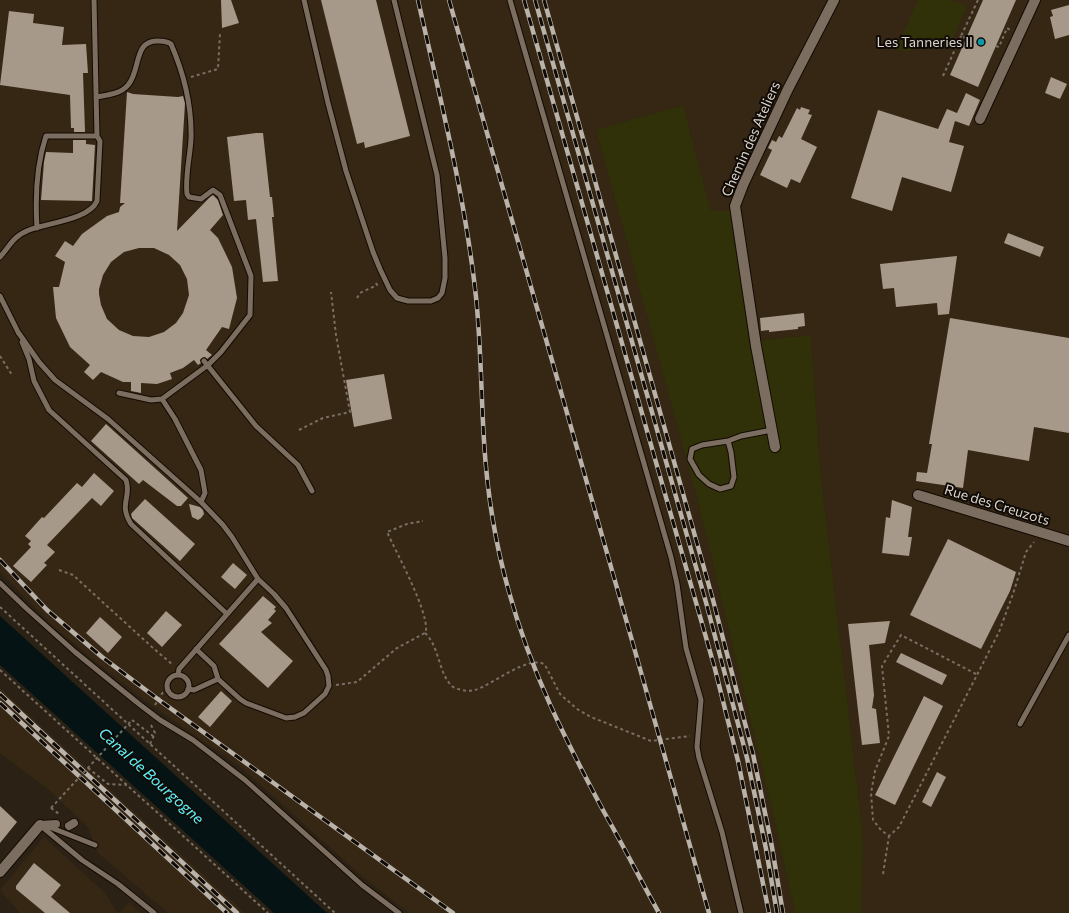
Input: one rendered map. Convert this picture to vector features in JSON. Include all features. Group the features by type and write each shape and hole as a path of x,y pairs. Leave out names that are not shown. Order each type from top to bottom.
{"street":[{"name":"Chemin des Ateliers","path":"775,447 756,346 736,206 743,185 788,89 834,0"},
{"path":"980,119 1034,0"},
{"name":"Rue des Creuzots","path":"918,495 1069,541"},
{"path":"0,872 40,825 56,824"}],"lane":[{"path":"0,257 14,238 30,230 78,216 90,210 96,204 100,141 97,136 94,0"},
{"path":"304,0 328,103 346,171 380,269 392,293 401,300 431,301 438,298 442,293 445,278 445,258 437,175 394,0"},
{"path":"510,0 671,557 677,584 686,644 701,700 697,747 700,766 722,832 741,913"},
{"path":"96,97 120,92 126,88 132,79 141,48 150,41 162,41 171,44 189,98 191,139 187,194 189,197 201,200 213,190 220,195 251,276 250,315 221,352 162,399 151,400 119,393"},
{"path":"37,228 35,199 38,172 46,136 97,136"},
{"path":"0,296 18,332 29,359 34,381 49,410 126,480 129,488 124,504 126,516 131,524 227,614"},
{"path":"18,332 39,362 55,380 108,420 201,502 223,525 258,579 286,608 326,670 329,686 325,694 308,711 300,715 286,718 246,703 240,699 218,678 214,666 196,649"},
{"path":"206,363 256,426 294,460 301,469 312,491"},
{"path":"162,399 175,419 201,470 205,493 201,502"},
{"path":"728,441 734,477 731,486 720,489 709,484 699,476 690,459 692,448 772,430"},
{"path":"179,672 186,678 188,682 188,689 184,694 174,696 168,691 168,681 179,672 196,649 258,579"},
{"path":"0,583 76,652 138,704 160,720 193,740 245,780 362,885 399,913"},
{"path":"1020,724 1069,635"},
{"path":"188,689 194,690 218,678"},
{"path":"40,825 54,828 95,844"},
{"path":"40,825 82,860 118,884 154,913"}],"path":[{"path":"943,76 978,0"},
{"path":"996,46 999,47 1007,28 1011,30"},
{"path":"184,80 218,69 220,33"},
{"path":"961,36 966,38"},
{"path":"357,298 360,293 377,284 372,273 380,269"},
{"path":"299,430 323,418 350,412 336,335 331,292"},
{"path":"0,356 12,374"},
{"path":"329,686 347,685 357,682 397,648 425,633 427,627 419,602 387,532 407,524 423,521"},
{"path":"883,874 890,836 899,827 976,674 999,632 1014,594 1026,552 1041,533"},
{"path":"59,570 73,575 179,672"},
{"path":"0,607 335,913"},
{"path":"425,633 432,643 446,677 453,688 473,691 521,667 531,663 542,662 560,694 577,710 591,717 651,741 686,736 698,737"},
{"path":"890,836 881,830 873,820 871,792 875,772 888,736 882,666 901,636 976,674"},
{"path":"0,670 268,913"},
{"path":"51,808 132,720 153,736"},
{"path":"88,768 108,784 127,785"}],"shaded area":[{"path":"0,0 1069,0 1069,913 861,913 863,849 862,828 820,467 811,335 758,340 731,211 711,211 683,105 596,130 697,498 773,813 795,913 409,913 363,877 243,769 143,699 52,625 0,572"},
{"path":"918,0 949,0 967,6 948,49 938,44 929,43 917,49 906,52 896,49"},
{"path":"683,105 711,211 731,211 751,341 811,335 820,467 862,828 863,849 861,913 795,913 773,813 697,498 596,130"},
{"path":"0,688 245,913 168,913 98,853 88,827 48,789 0,753"},
{"path":"44,837 105,893 117,913 20,913 0,890"},
{"path":"129,902 141,913 119,913"}],"water":[{"name":"Canal de Bourgogne","path":"0,616 327,913 274,913 0,665"}],"building":[{"path":"221,0 231,0 239,23 222,28"},
{"path":"321,0 376,0 410,136 365,148 364,142 357,144"},
{"name":"Les Tanneries II","path":"983,0 1016,0 978,87 950,75"},
{"path":"1069,5 1069,35 1055,39 1050,17 1053,16 1051,10"},
{"path":"9,11 34,14 33,23 64,27 62,45 86,44 88,73 83,73 85,132 74,132 74,128 71,128 70,95 0,85"},
{"path":"1051,77 1067,84 1060,99 1045,93"},
{"path":"127,92 133,94 183,96 185,103 177,231 210,197 213,195 218,200 223,215 210,230 218,238 232,267 237,298 229,329 222,327 206,350 212,355 207,359 205,357 202,358 200,360 201,363 198,365 194,360 183,368 170,373 172,379 157,384 141,383 141,393 131,391 131,382 123,382 101,372 93,380 84,372 90,365 70,347 56,318 53,287 59,287 65,262 55,256 65,241 73,246 82,234 107,216 119,212 120,207 125,203 120,203","holes":["139,248 154,248 169,255 180,265 187,279 189,295 183,313 176,323 164,332 149,337 133,336 119,330 107,319 101,305 99,289 103,275 111,262 124,252"]},
{"path":"966,93 980,100 969,126 955,121 949,142 964,146 951,192 902,177 892,211 851,198 878,110 938,129 947,109 957,113"},
{"path":"801,107 810,110 808,114 812,115 801,139 817,147 800,183 791,179 787,188 760,175 772,150 768,148 772,140 776,142 779,136 782,138 797,108 800,110"},
{"path":"263,133 270,197 272,197 274,217 272,217 278,281 263,282 256,219 248,220 246,200 234,201 227,137"},
{"path":"73,140 86,140 86,144 95,145 92,201 41,200 46,152 73,153"},
{"path":"1008,233 1044,247 1040,257 1004,243"},
{"path":"957,256 949,314 938,315 937,303 896,307 894,288 883,289 880,264"},
{"path":"804,313 805,326 798,327 798,329 769,332 769,330 761,331 760,318"},
{"path":"950,318 1069,338 1069,433 1034,427 1029,461 968,450 963,488 916,481 917,472 927,473 932,444 929,444"},
{"path":"384,374 392,419 354,427 346,380"},
{"path":"106,424 188,498 181,506 177,506 143,480 139,484 91,441"},
{"path":"94,473 114,491 101,506 92,498 47,545 55,552 44,563 47,565 31,582 13,566 31,547 28,544 31,541 25,536 77,483 82,487"},
{"path":"145,499 195,544 180,561 132,518 131,514"},
{"path":"892,500 912,507 908,537 912,537 909,556 882,553 886,517 890,518"},
{"path":"189,504 200,507 203,510 204,514 201,518 198,520 192,517"},
{"path":"948,539 1016,572 1010,591 981,649 910,615"},
{"path":"233,563 247,575 235,589 221,577"},
{"path":"263,596 276,607 274,609 276,611 268,620 272,623 261,632 293,661 268,688 219,644"},
{"path":"166,611 182,625 162,647 147,633"},
{"path":"100,617 122,637 108,653 86,633"},
{"path":"890,621 885,643 869,645 874,695 872,708 876,709 880,743 862,745 848,624"},
{"path":"901,653 947,675 942,685 896,662"},
{"path":"221,691 232,701 210,727 198,717"},
{"path":"924,696 943,706 895,805 875,795"},
{"path":"937,772 946,777 931,807 922,802"},
{"path":"0,806 17,822 0,843"},
{"path":"34,863 61,885 51,897 70,913 45,913 16,889 16,886"}],"railway":[{"path":"418,0 459,184 471,259 478,315 487,479 492,517 504,574 528,650 550,705 590,785 659,913"},
{"path":"449,0 709,913"},
{"path":"524,0 715,669 738,761 769,913"},
{"path":"535,0 707,606 747,758 766,849 777,913"},
{"path":"544,0 713,600 753,754 772,847 783,913"},
{"path":"0,560 47,610 102,657 453,913"},
{"path":"0,694 237,913"},
{"path":"0,703 227,913"}],"place":[{"name":"Les Tanneries II","path":"981,42"}]}
